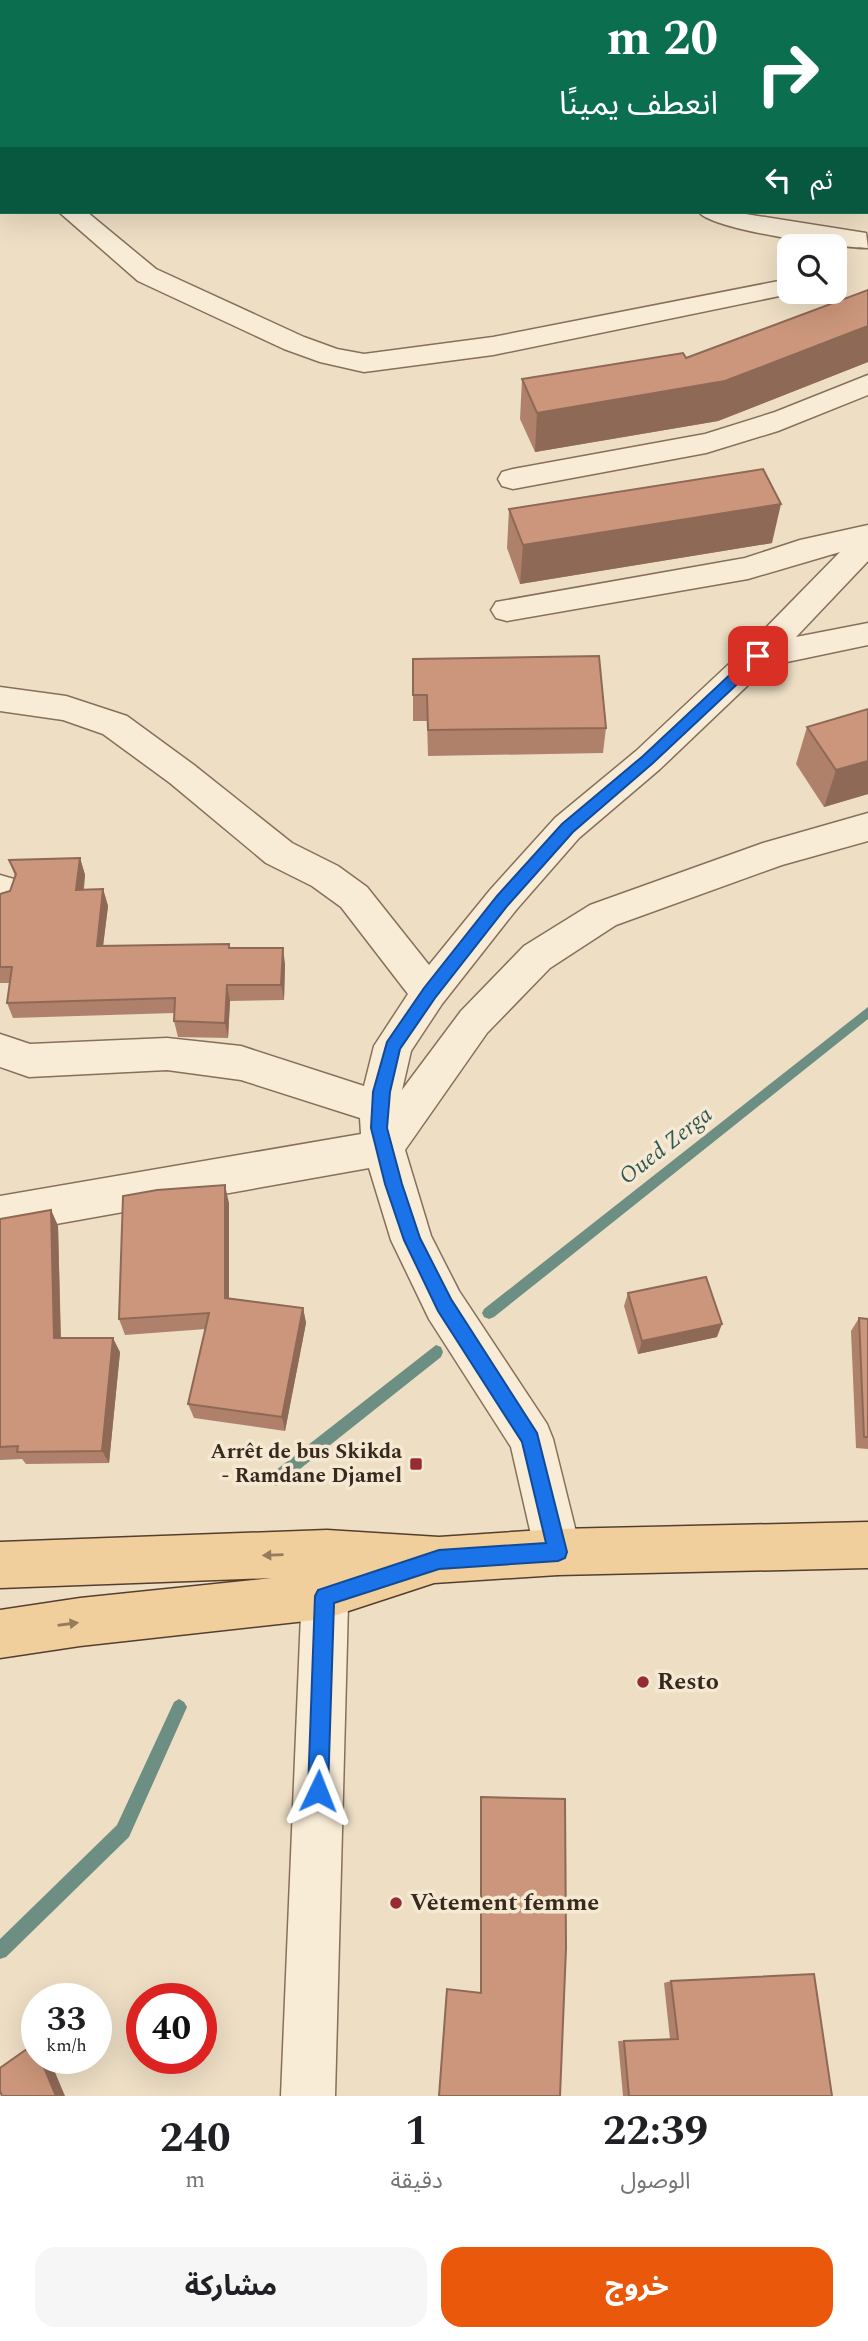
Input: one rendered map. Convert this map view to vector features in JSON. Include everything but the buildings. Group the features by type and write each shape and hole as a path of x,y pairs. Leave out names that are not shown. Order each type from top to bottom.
{"main road":[{"path":"0,1634 80,1622 326,1575 439,1560 558,1552 868,1545"},
{"path":"0,1565 326,1575"}],"street":[{"path":"74,214 147,275 294,343 330,356 364,363 493,346 777,289"},
{"path":"717,214 733,221 867,242"},
{"path":"847,255 867,242"},
{"path":"513,479 651,455 731,436 813,408 868,384"},
{"path":"507,610 748,568 800,551 868,535"},
{"path":"558,1552 531,1439 444,1305 412,1240 379,1128 382,1092 393,1046 429,993 503,900 568,828 648,760 758,656 868,542"},
{"path":"758,656 868,634"},
{"path":"0,699 66,708 115,725 182,774 279,853 324,876 354,897 429,993"},
{"path":"0,1216 383,1148 474,1022 537,957 603,915 776,853 868,827"},
{"path":"0,896 1,889"},
{"path":"0,1050 29,1061 167,1054 241,1063 381,1108"},
{"path":"308,2096 326,1575"}],"waterway":[{"name":"Oued Zerga","path":"489,1313 868,1012"},
{"name":"Oued Zerga","path":"276,1479 436,1352"},
{"name":"Oued Zerga","path":"0,1951 123,1831 179,1707"}],"place":[{"name":"Arrêt de bus Skikda - Ramdane Djamel","path":"416,1464"},
{"name":"Resto","path":"643,1682"},
{"name":"Vètement femme","path":"396,1903"}],"route":[{"path":"318,1791 324,1596 439,1560 558,1552 531,1439 444,1305 412,1240 393,1184 379,1128 382,1092 393,1046 429,993 503,900 568,828 648,760 758,656"}]}
